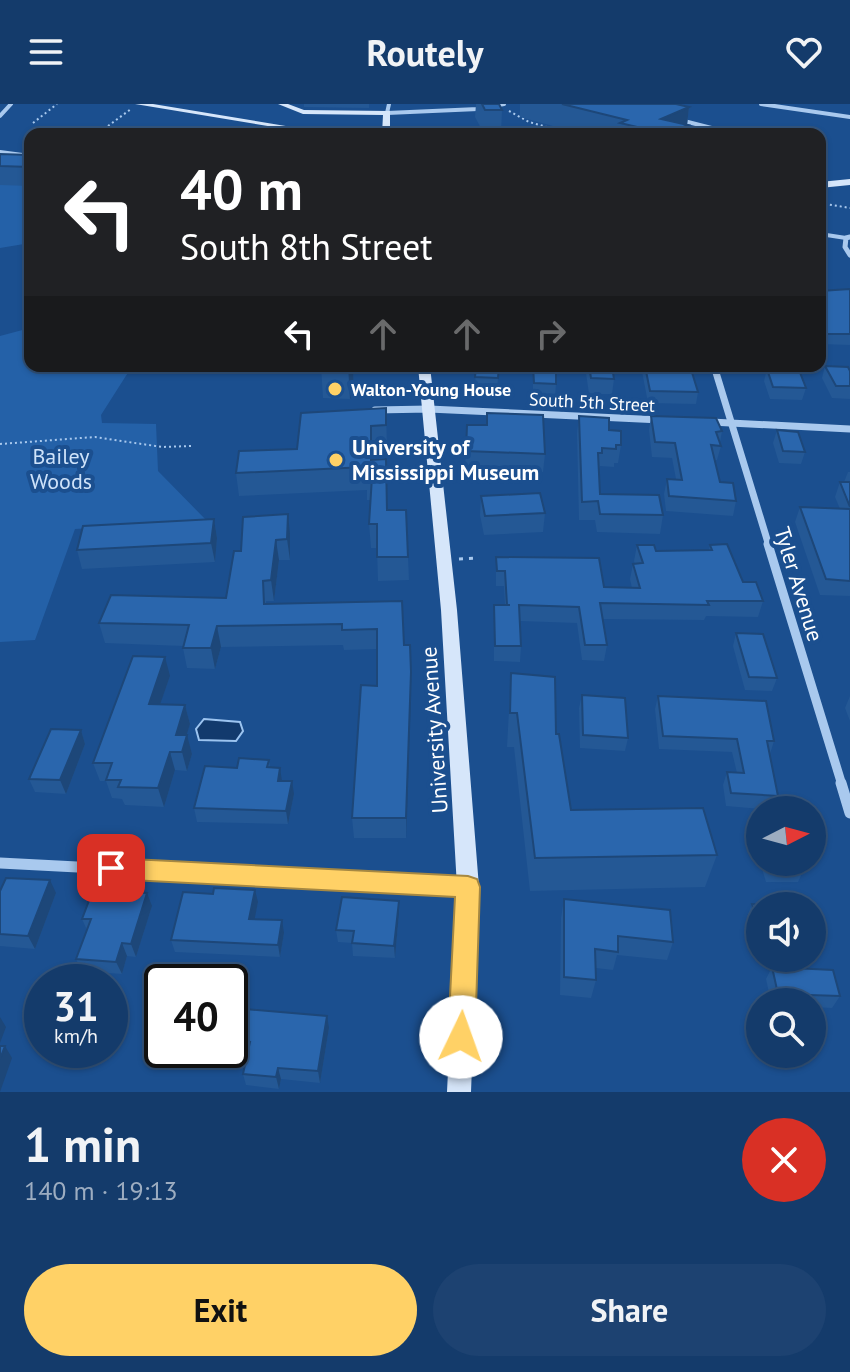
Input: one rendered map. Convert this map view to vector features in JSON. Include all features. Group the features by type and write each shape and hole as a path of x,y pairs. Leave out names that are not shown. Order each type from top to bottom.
{"street":[{"path":"0,116 11,104"},
{"path":"139,104 292,128"},
{"path":"282,104 303,112 503,106"},
{"path":"762,105 850,117"},
{"path":"386,128 388,108"},
{"path":"673,120 711,128"},
{"path":"0,152 24,155"},
{"path":"826,184 850,182"},
{"path":"848,237 845,247 850,255"},
{"name":"University Avenue","path":"425,372 451,625 468,887 459,1092"},
{"name":"Tyler Avenue","path":"716,372 850,813"},
{"name":"South 5th Street","path":"366,410 429,409 674,420"},
{"path":"705,422 850,429"},
{"path":"0,863 468,887"}],"lane":[{"path":"826,235 848,237"}],"path":[{"path":"33,123 57,104"},
{"path":"503,106 529,122 550,128"},
{"path":"108,126 122,115"},
{"path":"826,204 850,208"},
{"path":"0,444 95,437 162,447 192,446"},
{"path":"459,559 479,558"}],"green space":[{"path":"24,173 24,244 0,248 0,174"},
{"name":"Bailey Woods","path":"24,330 24,372 128,372 101,415 102,423 156,424 158,471 207,521 75,529 35,640 0,642 0,336"}],"shaded area":[{"path":"204,719 240,722 243,731 236,741 199,740 196,729"}],"building":[{"path":"482,104 499,104 502,110 485,110"},
{"path":"562,104 676,104 689,107 661,119 688,125 681,128 641,128 620,123 627,120"},
{"path":"0,154 24,155 24,167 0,166"},
{"path":"850,289 850,334 826,334 826,291"},
{"path":"826,366 848,367 850,386 836,386"},
{"path":"475,372 498,372 498,378 475,377"},
{"path":"533,372 556,372 556,384 534,383"},
{"path":"590,372 613,372 614,379 591,378"},
{"path":"646,372 692,372 698,392 650,391"},
{"path":"768,372 800,372 806,388 773,387"},
{"path":"386,408 386,425 371,426 371,460 386,459 387,510 406,510 408,557 377,557 377,524 369,524 372,477 366,477 366,467 236,473 239,451 297,449 301,413"},
{"path":"487,413 543,415 545,454 466,451 467,425 487,425"},
{"path":"579,416 609,418 609,430 621,431 621,445 616,445 616,449 602,448 602,453 598,453 600,494 659,495 663,515 600,514 598,501 582,502"},
{"path":"651,416 716,418 722,431 716,432 721,446 711,445 720,482 733,483 736,501 669,496 667,479 682,480 675,443 655,442"},
{"path":"777,430 798,432 805,452 783,451"},
{"path":"840,482 850,482 850,507"},
{"path":"540,493 545,513 485,516 481,496"},
{"path":"800,507 850,509 850,581 826,579"},
{"path":"288,514 287,539 276,540 271,580 263,581 264,604 402,601 404,645 410,645 411,672 406,818 352,818 361,685 377,686 377,629 342,630 342,624 217,626 211,648 183,648 189,625 99,623 111,595 226,598 234,551 241,551 243,517"},
{"path":"214,519 211,543 77,550 83,526"},
{"path":"727,544 743,582 756,582 763,601 707,601 709,605 600,603 607,645 585,645 579,607 519,605 521,646 495,646 494,605 507,605 505,571 497,571 496,557 599,558 604,587 640,588 633,564 643,563 637,545 654,545 656,551 712,550 710,545"},
{"path":"736,633 763,634 777,678 749,677"},
{"path":"133,656 165,657 149,704 185,705 176,735 187,735 182,752 170,752 158,788 118,787 121,780 106,780 112,763 93,763"},
{"path":"511,673 555,677 556,734 559,734 571,810 703,808 717,855 535,858 517,713 510,713"},
{"path":"582,695 625,698 628,738 583,735"},
{"path":"658,696 766,701 774,741 767,741 778,796 731,793 727,772 744,773 737,739 663,736"},
{"path":"51,729 81,730 60,780 29,779"},
{"path":"239,758 269,760 267,767 280,768 278,781 292,781 286,811 194,808 205,766 237,768"},
{"path":"6,878 50,880 28,936 0,934 0,891"},
{"path":"214,888 255,890 249,919 282,920 278,945 171,940 183,892 213,894"},
{"path":"102,890 147,893 131,944 122,943 116,962 76,959 91,919 82,919 90,898 98,899"},
{"path":"342,897 399,901 394,946 352,943 354,931 336,930"},
{"path":"564,899 670,910 673,942 618,936 618,952 595,949 596,980 564,977"},
{"path":"833,970 840,996 826,996 826,988 777,988 773,972"},
{"path":"248,1009 327,1016 318,1071 278,1068 276,1077 243,1074 244,1068 248,1068"}],"place":[{"name":"Walton-Young House","path":"335,389"},
{"name":"University of Mississippi Museum","path":"336,460"}],"route":[{"path":"111,868 468,887 461,1037"}]}
